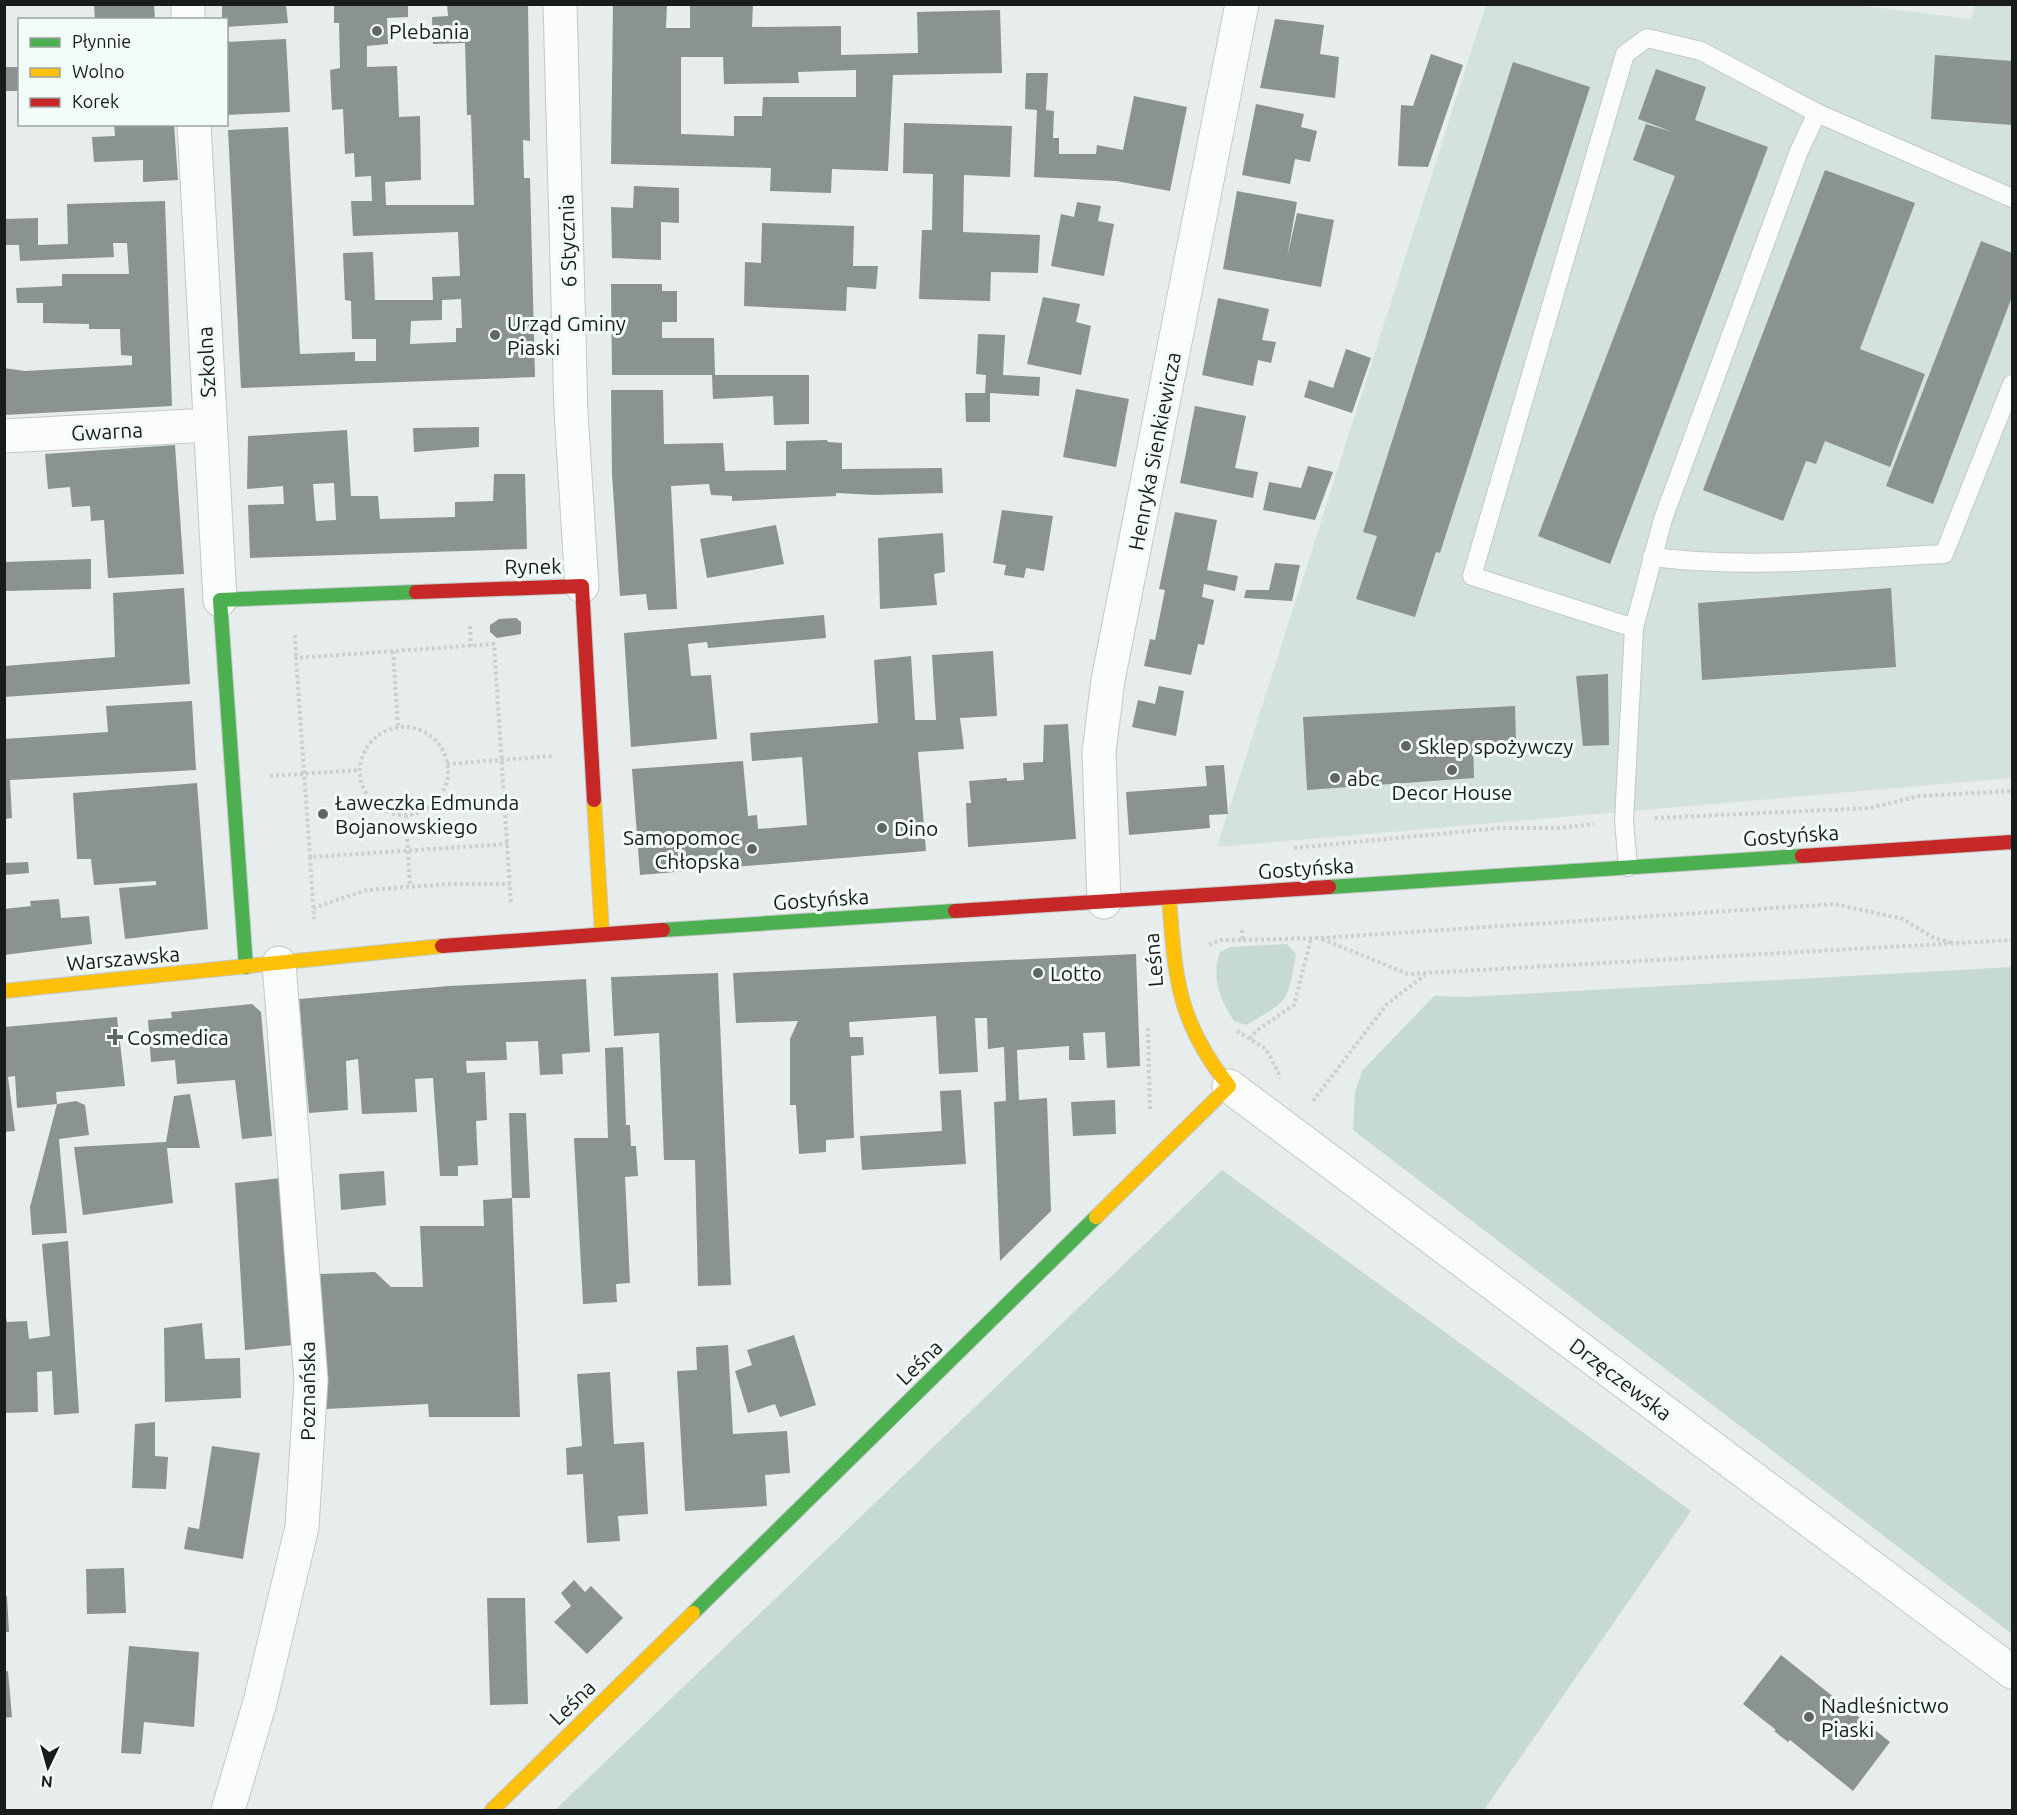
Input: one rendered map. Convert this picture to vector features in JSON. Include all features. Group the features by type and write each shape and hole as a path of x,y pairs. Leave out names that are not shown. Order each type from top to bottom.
{"street":[{"name":"6 Stycznia","path":"560,4 571,401 582,586"},
{"name":"Henryka Sienkiewicza","path":"1104,902 1099,783 1102,719 1242,4"},
{"name":"Szkolna","path":"194,126 220,600"},
{"name":"Gwarna","path":"4,436 209,425"},
{"name":"Rynek","path":"220,600 582,586 602,934"},
{"path":"220,600 246,967 602,934"},
{"name":"Gostyńska","path":"602,934 2013,842"},
{"name":"Leśna","path":"492,1810 1229,1086 1202,1052 1180,1004 1176,988 1169,897"},
{"name":"Poznańska","path":"228,1810 260,1702 302,1527 311,1380 279,963"},
{"name":"Warszawska","path":"4,991 246,967"},
{"name":"Drzęczewska","path":"1229,1086 2013,1672"}],"lane":[{"path":"1634,628 1472,576 1625,54 1647,38 1701,51 1817,113 2013,198"},
{"path":"1628,867 1624,821 1634,628 1667,508 1799,151 1817,113"},
{"path":"1652,557 1688,562 1774,562 1944,554 2013,384"}],"path":[{"path":"317,959 296,658 494,644 513,941"},
{"path":"393,651 398,726"},
{"path":"398,726 415,728 430,735 442,748 447,764 447,779 442,793 433,804 420,812 406,815 388,812 372,802 362,788 359,770 364,749 378,734 398,726"},
{"path":"447,764 591,754"},
{"path":"234,778 359,770"},
{"path":"406,815 410,886"},
{"path":"310,857 508,844"},
{"path":"313,908 367,890 410,886 510,884"},
{"path":"1205,947 1220,940 1311,939 1834,904 1903,919 1932,937 1952,943"},
{"path":"1242,929 1243,940"},
{"path":"1321,938 1408,975 2013,940"},
{"path":"1250,1039 1256,1031 1294,1005 1311,939"},
{"path":"1290,1132 1387,1004 1426,974"},
{"path":"1231,1027 1266,1049 1278,1068 1285,1089"}],"shaded area":[{"path":"1849,4 1971,19 1975,5 2012,5 2012,778 1217,847 1486,5"},
{"path":"1287,944 1296,954 1291,983 1284,998 1271,1010 1246,1025 1234,1021 1218,988 1216,970 1220,952 1230,947"},
{"path":"2012,967 2012,1634 1353,1130 1355,1092 1362,1071 1434,996 1467,997"},
{"path":"1222,1170 1691,1511 1484,1810 555,1810"}],"building":[{"path":"94,4 154,4 155,18 95,18"},
{"path":"222,4 286,4 288,23 228,27 228,18 222,18"},
{"path":"334,4 408,4 408,17 387,18 388,44 367,46 367,67 397,66 399,117 420,116 421,180 385,182 386,205 474,205 471,115 467,115 465,43 433,44 432,17 448,16 447,4 528,4 530,141 523,140 524,178 530,178 535,377 241,388 228,130 288,127 300,354 355,352 355,361 376,361 376,339 352,339 351,301 345,300 343,253 373,252 375,300 433,300 432,277 460,276 458,232 353,236 351,201 372,201 371,176 355,177 354,153 345,154 343,109 332,110 330,70 340,68 339,23 334,23","holes":["461,299 462,328 456,328 456,342 410,344 411,321 442,320 442,300"]},
{"path":"613,4 667,4 666,28 690,28 690,4 753,4 752,27 841,26 841,55 918,53 917,12 1000,10 1002,73 893,75 888,171 832,169 831,193 770,191 771,168 611,164","holes":["681,57 723,57 724,84 799,83 798,72 856,70 856,97 763,97 762,116 734,116 734,136 681,134"]},
{"path":"1275,19 1324,25 1320,54 1339,57 1335,98 1260,88"},
{"path":"286,39 290,112 228,115 228,42"},
{"path":"1431,54 1463,65 1428,167 1398,166 1401,105 1413,106"},
{"path":"1935,55 2012,61 2012,125 1931,119"},
{"path":"1513,62 1590,87 1440,553 1436,552 1415,617 1356,599 1377,536 1363,532"},
{"path":"4,67 18,67 18,91 4,91"},
{"path":"1656,69 1706,87 1695,120 1768,147 1610,564 1538,536 1675,176 1633,160 1646,124 1673,132 1638,119"},
{"path":"1026,73 1048,73 1046,110 1054,111 1053,138 1059,138 1059,154 1096,154 1097,145 1123,150 1134,96 1187,107 1170,191 1116,181 1034,177 1037,110 1025,109"},
{"path":"1256,104 1304,114 1301,127 1317,131 1310,162 1295,159 1290,184 1242,175"},
{"path":"904,123 1012,126 1010,177 964,175 963,232 1040,235 1038,273 991,272 990,301 919,299 922,230 932,230 933,174 903,173"},
{"path":"114,126 174,126 178,180 143,182 143,160 94,162 92,137 115,136"},
{"path":"1825,170 1915,203 1860,349 1925,374 1890,467 1825,441 1816,464 1806,461 1783,521 1703,490"},
{"path":"634,186 679,188 679,223 661,222 661,260 612,258 611,207 633,208"},
{"path":"1237,191 1297,202 1287,258 1297,213 1334,220 1321,287 1223,269"},
{"path":"165,201 172,406 4,415 4,368 25,371 132,365 132,356 121,355 120,329 89,329 89,324 43,323 43,303 17,303 16,288 62,286 62,274 129,274 127,243 113,243 114,257 20,261 19,245 4,245 4,219 38,218 38,245 68,244 67,204"},
{"path":"1077,202 1101,206 1098,221 1114,224 1104,276 1051,266 1061,214 1074,217"},
{"path":"762,223 854,226 853,266 878,266 876,289 847,287 846,311 744,306 745,262 761,263"},
{"path":"1981,241 2012,253 2012,297 1933,504 1886,486"},
{"path":"611,284 662,284 662,291 677,291 677,322 662,322 662,338 714,338 715,375 809,375 809,424 774,425 773,396 713,399 712,375 612,375"},
{"path":"1043,297 1080,304 1076,322 1091,326 1081,375 1027,364"},
{"path":"1218,298 1269,309 1262,340 1276,342 1271,363 1258,360 1253,386 1202,375"},
{"path":"978,334 1005,335 1003,375 1040,377 1039,396 990,393 990,422 966,422 965,393 985,393 986,375 976,374"},
{"path":"1346,349 1371,358 1352,413 1304,397 1309,380 1333,388"},
{"path":"1076,389 1129,399 1116,467 1063,457"},
{"path":"611,390 663,390 664,444 723,443 725,471 786,470 786,441 827,440 842,443 842,469 942,468 943,493 875,495 836,493 836,496 732,501 732,496 711,495 709,484 671,486 677,609 648,610 646,594 620,596 612,474"},
{"path":"1195,406 1246,416 1235,468 1258,472 1253,498 1180,483"},
{"path":"479,427 479,447 414,452 413,428"},
{"path":"347,430 351,496 378,496 380,519 455,517 455,502 493,501 494,474 525,474 527,549 250,558 248,505 284,504 283,486 247,489 248,436","holes":["334,483 336,520 316,521 313,484"]},
{"path":"175,445 184,574 108,578 104,520 91,521 90,506 72,507 70,487 48,489 45,454"},
{"path":"1308,466 1333,472 1315,520 1263,510 1269,482 1301,488"},
{"path":"1002,510 1053,516 1044,571 1026,568 1024,578 1004,575 1006,565 993,563"},
{"path":"1175,512 1217,520 1207,570 1238,576 1235,591 1204,584 1202,597 1214,600 1204,645 1198,644 1191,675 1144,666 1150,639 1155,640 1165,590 1159,589"},
{"path":"776,525 784,564 707,578 700,539"},
{"path":"943,533 945,572 934,574 937,605 880,609 878,538"},
{"path":"91,559 91,589 4,591 4,562"},
{"path":"1275,563 1300,565 1292,601 1244,598 1246,590 1269,590"},
{"path":"184,588 190,684 4,697 4,666 115,657 113,593"},
{"path":"1891,588 1896,667 1702,680 1698,603"},
{"path":"824,615 826,638 708,648 707,642 688,644 691,676 711,675 717,739 631,747 624,633"},
{"path":"516,618 521,622 521,634 497,638 490,632 490,625 499,619"},
{"path":"993,651 997,716 960,718 964,749 918,752 926,851 640,875 632,769 743,761 748,816 757,815 758,829 807,825 802,757 752,761 750,733 878,723 874,660 911,656 915,720 936,720 932,655"},
{"path":"1608,674 1609,745 1583,746 1576,676"},
{"path":"1159,686 1184,691 1176,736 1132,727 1138,700 1155,704"},
{"path":"192,701 196,770 10,780 12,818 4,819 4,739 108,732 106,706"},
{"path":"1515,706 1516,741 1473,743 1474,778 1307,790 1303,717"},
{"path":"1068,724 1076,839 968,847 966,803 971,803 969,781 1007,778 1007,781 1024,780 1023,763 1043,762 1044,725"},
{"path":"1224,765 1228,814 1209,815 1210,828 1129,835 1126,792 1207,786 1205,766"},
{"path":"197,783 208,929 125,939 119,888 156,885 156,881 94,885 91,859 77,859 73,793"},
{"path":"28,862 29,873 5,875 5,863"},
{"path":"59,899 61,918 89,916 92,944 4,955 4,909 31,906 30,901"},
{"path":"1136,954 1140,1066 1107,1068 1105,1032 1083,1033 1085,1060 1069,1060 1069,1046 1017,1050 1019,1100 1047,1098 1051,1211 1000,1261 994,1102 1006,1101 1004,1047 988,1049 987,1018 975,1018 978,1072 939,1074 936,1016 849,1022 850,1037 863,1037 864,1055 851,1056 854,1138 826,1140 826,1152 799,1154 796,1105 790,1105 790,1039 798,1021 736,1023 733,973"},
{"path":"718,973 731,1285 698,1286 695,1160 664,1160 659,1033 614,1036 611,977"},
{"path":"586,979 590,1052 562,1054 563,1074 540,1075 538,1041 506,1042 507,1060 466,1061 467,1073 485,1072 487,1120 476,1121 478,1165 458,1166 458,1176 440,1176 433,1078 415,1079 417,1112 362,1114 358,1059 346,1061 348,1110 309,1113 299,999 449,986"},
{"path":"252,1004 261,1012 272,1136 242,1139 235,1080 177,1084 175,1060 151,1062 148,1020 172,1018 171,1012"},
{"path":"117,1017 125,1086 56,1092 57,1104 17,1108 15,1076 8,1077 15,1131 4,1132 4,1027"},
{"path":"623,1047 626,1125 630,1125 631,1146 636,1146 638,1176 625,1177 630,1283 616,1284 617,1302 583,1304 574,1138 608,1138 605,1048"},
{"path":"961,1090 966,1164 862,1170 860,1136 942,1131 940,1091"},
{"path":"190,1094 200,1148 167,1148 173,1203 83,1215 74,1147 166,1142 174,1096"},
{"path":"1115,1100 1116,1134 1073,1136 1071,1102"},
{"path":"76,1101 85,1105 89,1135 59,1139 67,1233 32,1235 30,1207 57,1104"},
{"path":"509,1113 526,1113 530,1198 512,1198"},
{"path":"384,1171 386,1205 341,1210 339,1174"},
{"path":"282,1178 294,1345 245,1350 235,1183"},
{"path":"512,1198 520,1417 429,1417 428,1404 326,1409 320,1274 375,1272 391,1287 423,1287 420,1226 484,1226 483,1200"},
{"path":"68,1241 79,1413 54,1415 52,1371 37,1372 38,1412 4,1413 4,1308 7,1322 27,1321 29,1339 50,1336 42,1244"},
{"path":"202,1323 205,1359 240,1358 241,1398 165,1402 164,1328"},
{"path":"794,1335 816,1405 780,1417 775,1404 748,1413 735,1371 752,1365 747,1350"},
{"path":"728,1345 733,1434 787,1431 790,1473 765,1475 767,1506 685,1511 677,1371 697,1370 696,1347"},
{"path":"610,1372 614,1444 644,1442 648,1514 618,1516 620,1541 587,1543 583,1474 567,1475 566,1448 582,1446 577,1374"},
{"path":"155,1422 155,1456 168,1457 166,1489 132,1488 135,1424"},
{"path":"212,1446 260,1453 243,1559 184,1549 188,1527 199,1529"},
{"path":"124,1568 126,1613 87,1614 86,1569"},
{"path":"574,1580 585,1592 591,1586 623,1618 587,1654 554,1622 571,1606 561,1593"},
{"path":"4,1596 7,1596 9,1632 4,1632"},
{"path":"487,1598 525,1598 528,1704 490,1705"},
{"path":"129,1646 199,1652 194,1727 144,1722 141,1754 121,1753"},
{"name":"Nadleśnictwo Piaski","path":"1781,1655 1890,1742 1853,1791 1790,1740 1788,1742 1774,1731 1776,1730 1743,1704"},
{"path":"8,1671 12,1717 4,1718 4,1672"}],"traffic: fast":[{"path":"246,967 220,600 416,592"},
{"path":"1329,887 1802,856"},
{"path":"663,930 955,911"},
{"path":"693,1613 1096,1217"}],"traffic: slow":[{"path":"594,800 602,934"},
{"path":"1096,1217 1229,1086 1199,1041 1182,997 1177,975 1169,897"},
{"path":"4,991 442,946"},
{"path":"492,1810 693,1613"}],"traffic: jam":[{"path":"416,592 582,586 594,800"},
{"path":"1802,856 2012,842"},
{"path":"955,911 1329,887"},
{"path":"442,946 663,930"}],"place":[{"name":"Plebania","path":"377,31"},
{"name":"Urząd Gminy Piaski","path":"495,335"},
{"name":"Sklep spożywczy","path":"1406,746"},
{"name":"Decor House","path":"1452,770"},
{"name":"abc","path":"1335,778"},
{"name":"Ławeczka Edmunda Bojanowskiego","path":"323,814"},
{"name":"Dino","path":"882,828"},
{"name":"Samopomoc Chłopska","path":"752,849"},
{"name":"Lotto","path":"1038,973"},
{"name":"Cosmedica","path":"115,1037"},
{"name":"Nadleśnictwo Piaski","path":"1809,1717"}]}
